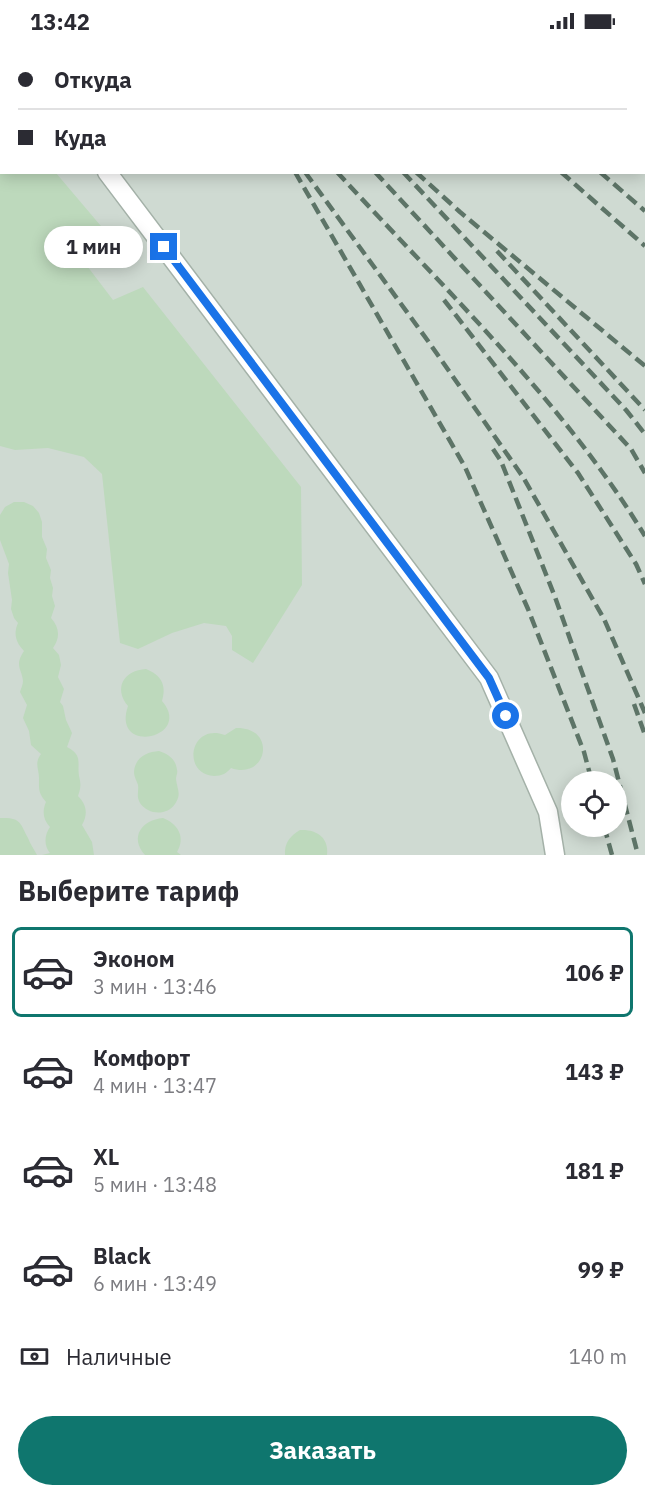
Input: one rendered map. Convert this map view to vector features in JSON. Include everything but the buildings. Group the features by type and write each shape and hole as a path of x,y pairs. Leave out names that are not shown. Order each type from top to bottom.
{"lane":[{"path":"109,174 489,678 548,812 555,855"}],"shaded area":[{"path":"0,174 645,174 645,855 0,855"}],"green space":[{"path":"0,174 57,174 106,232 78,254 113,300 143,287 301,487 302,585 253,663 232,650 232,636 226,626 204,623 172,633 138,649 120,643 102,474 84,457 48,448 15,450 0,446"},
{"path":"14,502 24,502 33,506 42,522 42,537 51,570 52,596 55,606 51,618 58,633 53,648 59,655 61,665 58,677 64,689 60,702 72,733 67,747 75,753 78,760 80,786 78,796 86,810 82,825 92,842 94,855 42,855 50,853 46,840 50,827 44,815 46,802 39,788 37,763 41,754 31,745 29,731 23,718 27,705 20,692 23,681 19,660 24,651 16,638 18,623 11,609 9,564 0,540 0,515 5,507"},
{"path":"146,669 156,674 162,681 164,690 162,701 169,714 168,724 161,732 151,736 140,736 131,732 126,722 128,706 121,693 121,687 127,676 138,670"},
{"path":"236,728 249,730 258,736 263,752 259,761 253,767 243,770 231,768 226,773 214,776 204,773 197,767 194,759 197,742 204,736 213,733 225,735"},
{"path":"159,751 168,755 175,763 179,794 172,808 163,812 152,812 140,803 134,772 142,756"},
{"path":"0,818 19,822 37,855 0,855"},
{"path":"163,818 173,824 179,832 181,841 177,852 181,855 145,855 138,842 140,830 149,822"},
{"path":"300,830 320,835 326,843 327,855 285,855 288,840"}],"railway":[{"path":"296,174 465,467 528,609 584,752 589,771"},
{"path":"306,174 523,477 604,619 645,713"},
{"path":"339,174 460,303 539,392 577,438 645,536"},
{"path":"377,174 631,449 645,473"},
{"path":"405,174 626,410 645,434"},
{"path":"418,174 460,212 645,366"},
{"path":"563,174 645,246"},
{"path":"602,174 645,211"},
{"path":"497,251 645,410"},
{"path":"444,300 578,473 636,564 645,584"},
{"path":"493,449 501,461 555,597 613,759 638,855"},
{"path":"634,704 645,735"},
{"path":"607,837 612,855"}],"route":[{"path":"164,247 489,678 506,716"}]}
